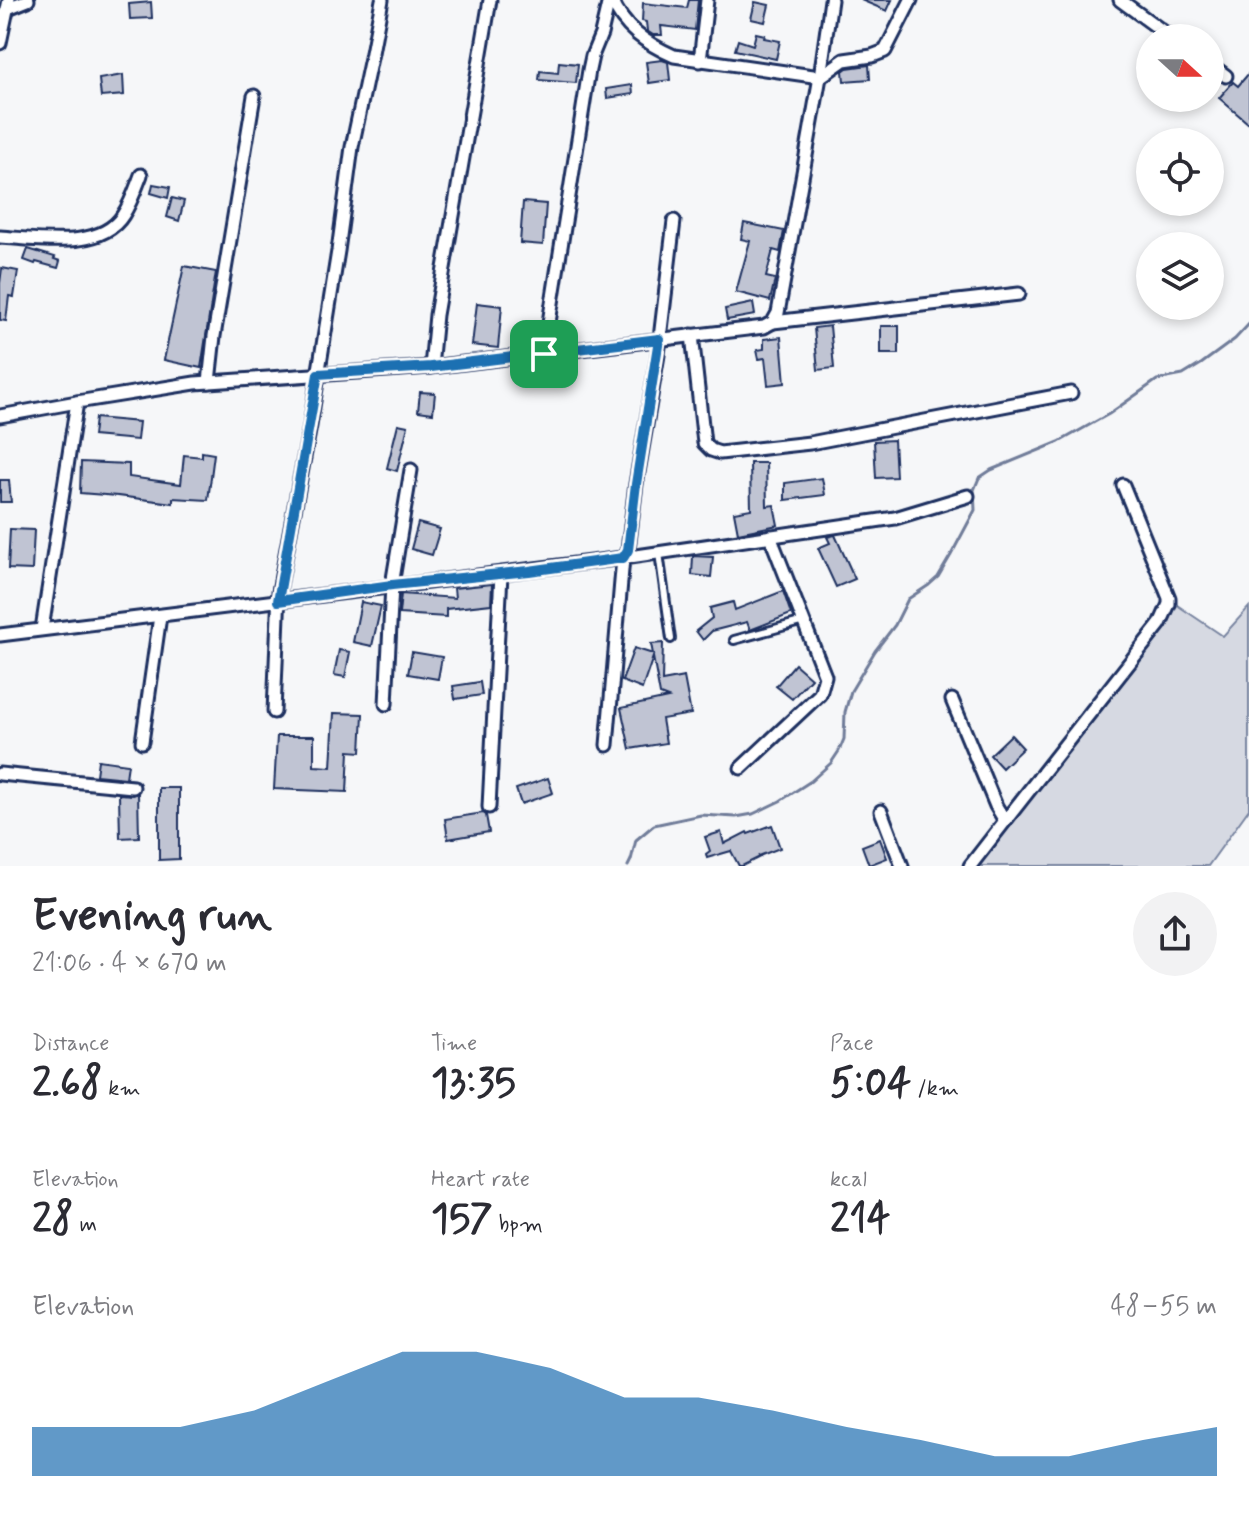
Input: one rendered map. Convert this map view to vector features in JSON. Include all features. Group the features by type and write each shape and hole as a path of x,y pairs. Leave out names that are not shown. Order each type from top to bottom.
{"street":[{"path":"0,43 9,4 28,0"},
{"path":"274,712 278,601 318,374 352,147 382,0"},
{"path":"431,367 436,315 490,0"},
{"path":"544,354 589,70 611,0"},
{"path":"611,0 629,28 674,56 820,77 844,60 885,51 911,0"},
{"path":"700,61 707,0"},
{"path":"773,322 778,313 831,0"},
{"path":"1120,0 1153,24"},
{"path":"209,382 254,96"},
{"path":"0,237 74,241 98,236 122,217 141,175"},
{"path":"607,745 623,558 628,550 674,221"},
{"path":"0,416 209,382 431,367 764,327 773,322 1019,294"},
{"path":"692,335 704,443 720,453 810,443 1071,393"},
{"path":"42,629 77,402"},
{"path":"386,704 392,585 411,470"},
{"path":"970,866 1136,657 1160,624 1169,604 1123,485"},
{"path":"0,635 659,553 895,518 968,496"},
{"path":"741,768 820,694 825,676 770,536"},
{"path":"489,807 501,574"},
{"path":"142,742 160,616"},
{"path":"952,700 1005,821"},
{"path":"0,774 133,787"},
{"path":"881,811 902,866"}],"lane":[{"path":"659,553 671,639"},
{"path":"734,640 804,621"}],"shaded area":[{"path":"1177,605 1223,636 1249,607 1249,809 1208,866 974,866"}],"building":[{"path":"689,0 698,0 695,30 661,26 662,35 647,31 646,22 642,21 643,3 687,8"},
{"path":"861,0 892,0 887,11"},
{"path":"151,2 152,18 130,19 129,4"},
{"path":"755,2 769,5 765,22 751,19"},
{"path":"756,33 780,41 776,59 735,50 738,40 753,45"},
{"path":"559,62 578,64 576,83 539,80 540,71 558,73"},
{"path":"646,62 668,62 670,80 649,83"},
{"path":"869,65 870,79 844,81 843,71 847,68"},
{"path":"1249,73 1249,124 1224,102 1224,92 1233,82 1238,86"},
{"path":"123,75 124,95 101,97 99,79"},
{"path":"632,85 633,94 607,98 606,89"},
{"path":"153,184 170,187 168,198 151,193"},
{"path":"172,198 184,201 179,221 167,217"},
{"path":"523,202 546,204 543,245 520,243"},
{"path":"744,223 784,231 780,252 773,250 766,277 775,279 770,301 736,292 750,241 741,239"},
{"path":"28,249 55,257 60,261 58,268 24,260"},
{"path":"184,266 216,272 201,368 164,360"},
{"path":"2,268 18,271 14,297 9,296 6,321 0,320"},
{"path":"477,303 502,306 498,348 472,345"},
{"path":"753,303 755,315 727,320 725,309"},
{"path":"830,326 834,368 818,370 814,328"},
{"path":"881,326 899,326 899,354 881,354"},
{"path":"781,337 785,383 768,385 765,358 759,359 757,350 764,349 764,339"},
{"path":"420,392 435,393 433,413 418,411"},
{"path":"95,418 139,422 137,440 93,436"},
{"path":"398,424 408,426 397,471 387,468"},
{"path":"894,440 896,477 876,478 874,441"},
{"path":"202,452 214,454 208,500 173,498 173,503 80,493 81,462 129,464 129,477 181,484 184,455 202,457"},
{"path":"750,463 766,463 767,506 774,505 778,525 738,533 734,512 751,509"},
{"path":"822,478 825,495 785,500 785,483"},
{"path":"0,480 9,480 11,502 0,502"},
{"path":"418,523 440,529 432,555 411,549"},
{"path":"10,529 34,530 32,570 8,569"},
{"path":"835,535 855,579 836,587 818,548 830,543 827,537"},
{"path":"693,556 713,557 711,577 692,575"},
{"path":"492,584 491,604 446,609 446,617 399,614 401,594 455,598 454,588"},
{"path":"783,591 791,614 750,630 747,622 712,631 703,640 696,631 712,618 710,608 733,602 735,610"},
{"path":"361,602 381,606 372,646 353,642"},
{"path":"663,643 662,681 684,677 691,714 662,719 666,743 630,749 621,708 668,698 660,695 653,657 642,689 622,681 634,648 653,654 651,644"},
{"path":"339,650 350,652 345,677 334,675"},
{"path":"412,652 442,657 438,679 408,674"},
{"path":"795,664 811,678 792,699 776,686"},
{"path":"480,682 482,695 455,699 453,686"},
{"path":"334,713 363,714 361,752 349,751 347,792 274,789 277,736 314,736 314,766 331,767"},
{"path":"1011,735 1023,748 1002,768 990,755"},
{"path":"98,760 128,764 126,778 96,775"},
{"path":"548,778 553,793 521,804 516,789"},
{"path":"159,788 179,788 179,859 159,860"},
{"path":"138,793 139,837 120,838 119,794"},
{"path":"483,813 489,832 448,839 445,819"},
{"path":"772,825 780,848 742,866 739,866 731,851 707,858 706,854 710,851 705,837 721,832 724,844 747,832"},
{"path":"880,839 887,858 869,865 862,846"}],"waterway":[{"path":"628,866 636,840 654,825 701,815 736,817 753,814 811,781 831,763 844,739 845,712 851,691 895,625 908,599 938,577 975,510 974,490 979,478 1059,442 1109,414 1157,380 1183,375 1235,339 1249,324"}],"route":[{"path":"659,339 627,555 620,560 278,601 318,374 431,367 544,354 659,339"}]}
